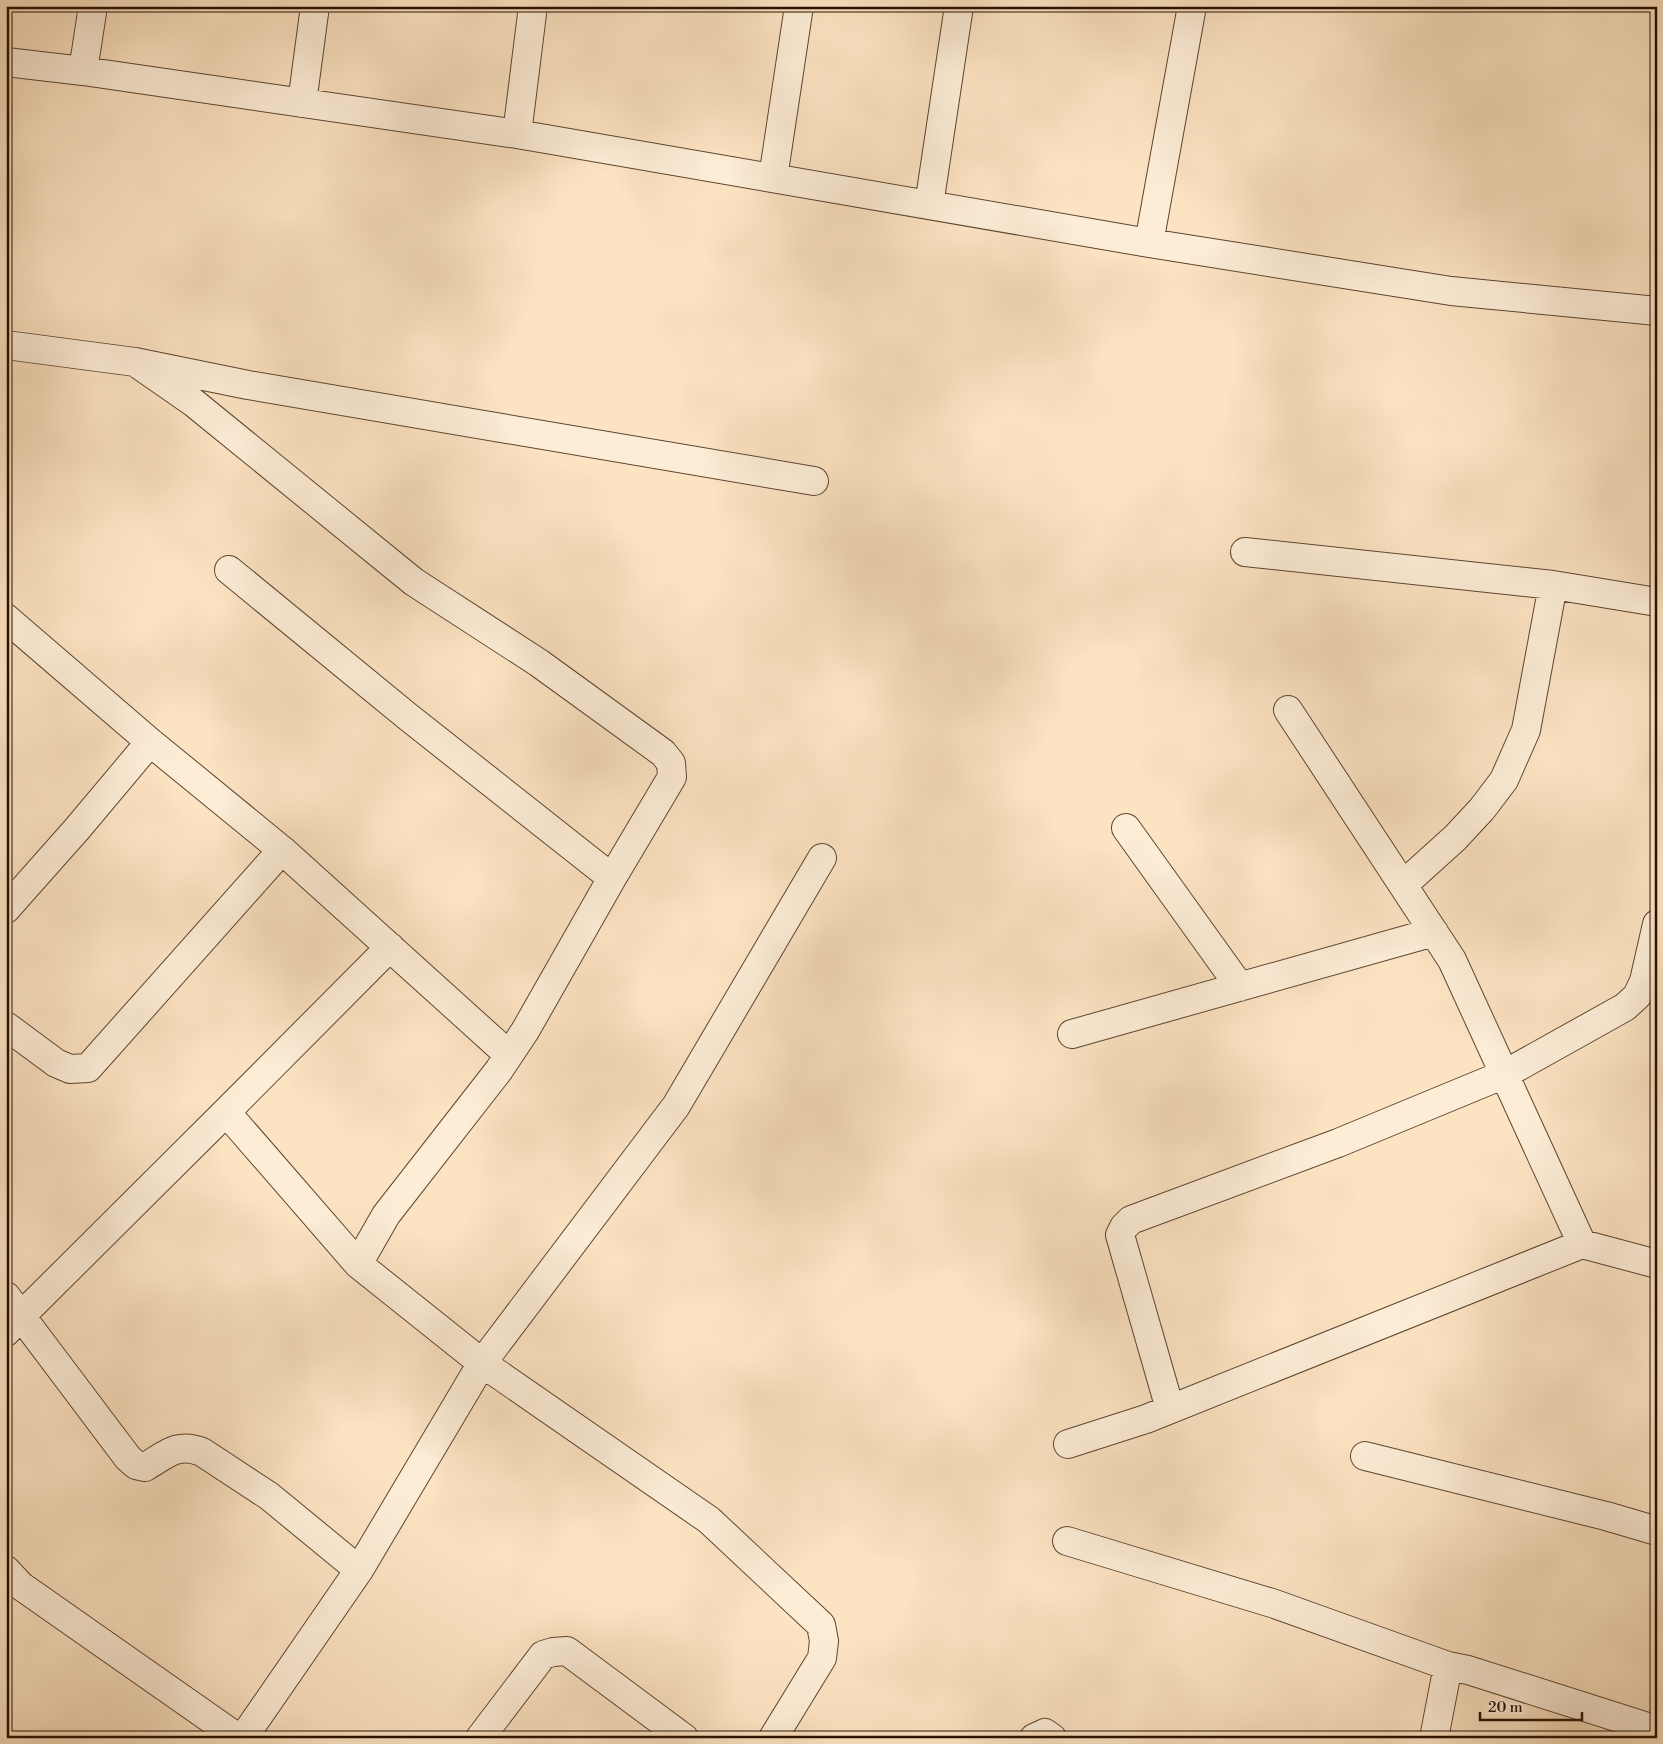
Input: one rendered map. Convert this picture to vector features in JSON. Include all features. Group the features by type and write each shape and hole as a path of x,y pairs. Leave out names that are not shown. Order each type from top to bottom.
{"street":[{"path":"83,71 93,6"},
{"path":"302,103 315,6"},
{"path":"517,134 533,6"},
{"path":"773,178 799,6"},
{"path":"929,205 959,6"},
{"path":"1149,243 1192,6"},
{"path":"6,62 83,71 517,134 1149,243 1451,291 1657,311"},
{"path":"6,345 135,362 248,385 814,481"},
{"path":"135,362 194,403 414,582 539,663 663,753 671,763 672,777 525,1031 509,1055 386,1215 358,1264"},
{"path":"1245,552 1553,585 1657,602"},
{"path":"229,570 407,716 612,878"},
{"path":"1402,885 1455,838 1482,810 1504,780 1526,730 1553,585"},
{"path":"6,618 150,742 282,850 509,1055"},
{"path":"1288,710 1452,960 1582,1244"},
{"path":"6,909 77,829 150,742"},
{"path":"1126,828 1240,986"},
{"path":"6,1026 56,1063 70,1069 88,1068 282,850"},
{"path":"243,1738 360,1570 482,1364 676,1106 822,858"},
{"path":"1170,1409 1120,1235 1124,1227 1131,1220 1338,1143 1505,1074 1625,1007 1637,996 1644,981 1657,924"},
{"path":"1072,1034 1434,932"},
{"path":"360,1570 269,1496 202,1452 191,1448 178,1448 145,1468 136,1465 128,1458 11,1315 226,1112 390,947"},
{"path":"226,1112 358,1264 482,1364 709,1520 821,1626 824,1641 822,1658 773,1738"},
{"path":"1068,1444 1146,1419 1582,1244 1657,1264"},
{"path":"1365,1456 1606,1516 1657,1531"},
{"path":"1067,1541 1276,1604 1448,1666 1468,1670 1657,1730"},
{"path":"6,1570 21,1586 238,1738"},
{"path":"480,1738 542,1655 568,1651 684,1738"},
{"path":"1434,1738 1448,1666"},
{"path":"1034,1738 1045,1733 1052,1738"}]}
